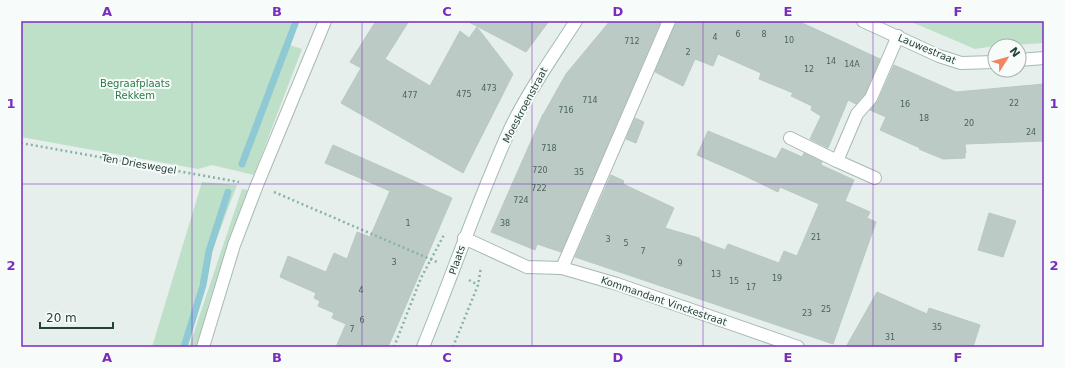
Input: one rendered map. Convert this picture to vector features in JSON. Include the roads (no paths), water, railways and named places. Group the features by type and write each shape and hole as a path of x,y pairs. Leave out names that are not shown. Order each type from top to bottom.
{"street":[{"path":"203,347 234,245 257,185 325,21"},
{"name":"Moeskroenstraat","path":"464,238 512,126 543,70 576,21"},
{"path":"562,268 669,21"},
{"name":"Lauwestraat","path":"863,21 939,56 961,63 987,62"},
{"path":"837,161 856,114 872,98 898,36"},
{"path":"1027,59 1044,58"},
{"path":"790,138 875,178"},
{"name":"Plaats","path":"423,347 447,289 464,238 527,267"},
{"name":"Kommandant Vinckestraat","path":"527,267 562,268 617,284 798,347"}],"waterway":[{"path":"242,164 296,21"},
{"path":"184,347 203,285 209,251 228,192"}],"park label":[{"name":"Begraafplaats Rekkem","path":"135,88"}]}
